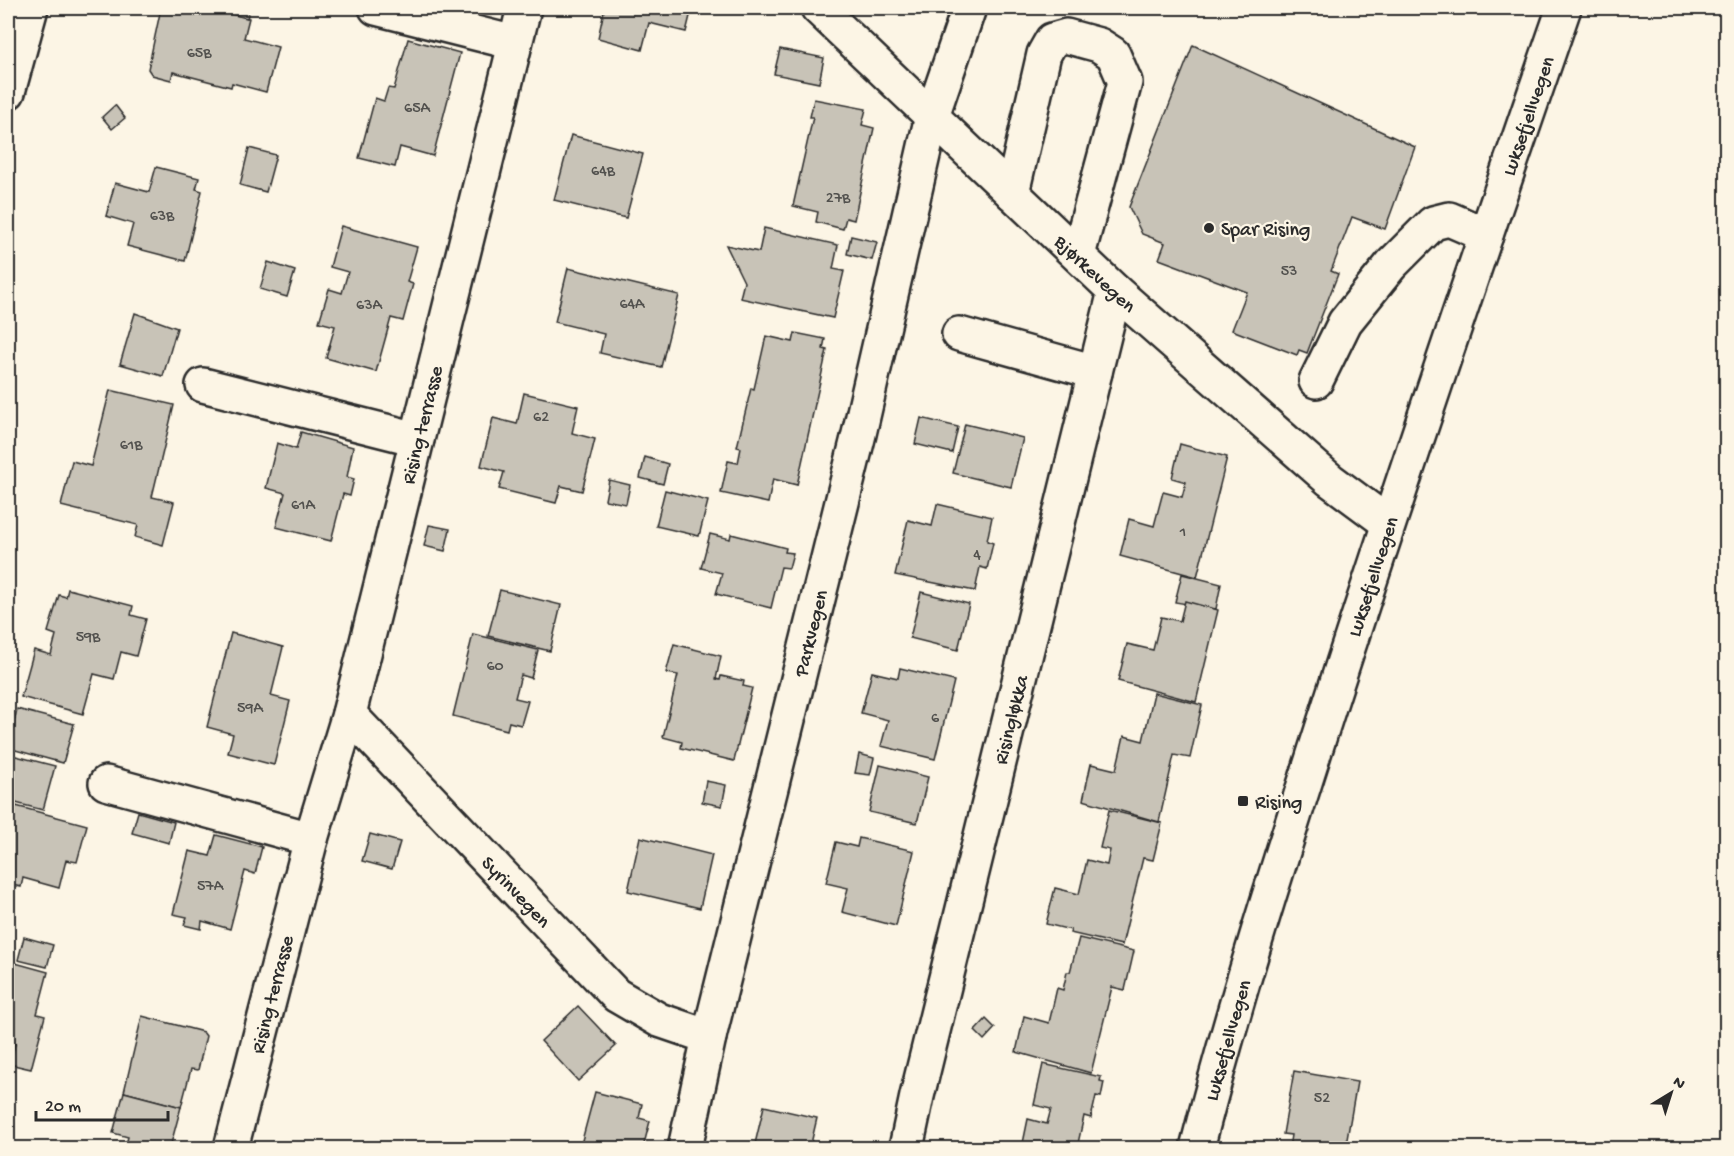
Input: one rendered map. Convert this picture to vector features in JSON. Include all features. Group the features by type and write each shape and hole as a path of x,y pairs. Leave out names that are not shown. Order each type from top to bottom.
{"street":[{"path":"8,84 31,8"},
{"path":"376,8 515,43"},
{"name":"Rising terrasse","path":"231,1149 311,839 349,714 524,8"},
{"name":"Bjørkevegen","path":"818,8 1115,291 1330,480 1388,523"},
{"name":"Parkvegen","path":"685,1149 709,1037 860,434 932,116 969,8"},
{"name":"Luksefjellvegen","path":"1197,1149 1219,1060 1290,828 1388,523 1564,8"},
{"path":"1012,193 1044,54 1052,40 1066,36 1100,45 1113,54 1125,82 1078,255"},
{"path":"1316,381 1345,322 1391,265 1433,223 1449,219 1486,235"},
{"name":"Risingløkka","path":"906,1149 917,1096 1115,291"},
{"path":"958,334 1095,372"},
{"path":"203,385 417,439"},
{"name":"Syrinvegen","path":"349,714 616,995 659,1020 709,1037"},
{"path":"106,783 311,839"}],"building":[{"path":"161,8 207,8 249,18 244,38 278,47 266,92 232,83 231,87 173,72 171,80 152,75 148,69"},
{"path":"207,8 250,8 247,18"},
{"path":"602,8 692,8 686,32 649,23 642,50 598,38 604,11"},
{"path":"408,39 460,53 433,156 400,147 395,167 359,158 375,98 384,101 388,88 394,89"},
{"path":"1193,45 1415,147 1385,229 1352,217 1331,271 1338,274 1307,353 1299,350 1297,355 1232,330 1247,292 1159,259 1165,243 1142,234 1129,207"},
{"path":"780,49 824,58 819,83 774,74"},
{"path":"814,99 866,109 862,125 874,128 854,220 846,218 843,229 816,222 818,212 793,206 813,117 810,117"},
{"path":"115,105 125,118 112,129 102,117"},
{"path":"571,135 643,154 626,218 554,200"},
{"path":"249,148 276,155 266,192 240,185"},
{"path":"156,167 199,178 196,189 202,191 185,261 127,246 133,224 106,216 115,183 149,192"},
{"path":"341,226 417,247 407,282 413,284 403,321 391,318 376,372 326,358 335,326 319,322 329,289 342,293 348,272 330,267"},
{"path":"764,228 838,245 833,269 844,271 833,318 740,298 744,282 726,245 759,252"},
{"path":"851,236 877,242 872,260 847,254"},
{"path":"268,262 295,271 287,297 260,289"},
{"path":"568,268 679,295 661,367 600,353 604,334 555,322"},
{"path":"135,313 177,328 163,376 120,364"},
{"path":"795,333 825,339 823,349 827,350 797,485 773,479 768,503 721,493 728,461 738,463 741,448 737,447 766,336 793,342"},
{"path":"110,390 174,405 152,497 174,502 163,545 135,537 138,525 61,506 72,461 91,466"},
{"path":"524,393 578,406 572,433 595,439 582,491 561,486 556,503 499,489 504,472 481,466 493,418 517,424"},
{"path":"921,418 958,427 952,453 915,444"},
{"path":"965,424 1023,438 1011,487 953,473"},
{"path":"301,432 353,447 347,477 354,479 350,496 343,494 331,541 276,527 285,493 266,488 277,443 296,449"},
{"path":"1180,444 1227,457 1197,577 1120,556 1129,519 1154,526 1163,492 1182,497 1186,482 1172,478"},
{"path":"645,457 668,464 663,484 640,478"},
{"path":"609,480 630,485 626,504 605,500"},
{"path":"665,490 708,501 699,536 656,526"},
{"path":"937,504 992,517 987,541 993,543 987,569 980,567 975,591 895,575 908,520 932,526"},
{"path":"429,525 450,529 445,551 424,546"},
{"path":"710,534 730,539 731,534 786,548 785,552 793,553 789,568 781,567 771,608 716,594 722,573 701,568"},
{"path":"1182,574 1221,584 1216,609 1175,602"},
{"path":"68,589 133,606 131,615 146,619 136,656 121,652 114,679 94,674 83,714 21,697 34,650 51,655 56,635 48,632 59,595 66,597"},
{"path":"500,590 561,605 550,651 488,636"},
{"path":"921,592 969,604 958,650 910,638"},
{"path":"1185,601 1218,610 1196,702 1118,681 1127,644 1153,650 1161,617 1180,621"},
{"path":"231,633 283,647 271,696 290,701 274,765 228,753 233,734 207,727"},
{"path":"473,634 538,650 531,678 521,675 515,698 528,701 521,725 509,722 507,730 453,716"},
{"path":"674,644 721,656 716,679 720,680 721,676 744,681 743,686 752,688 734,761 681,748 682,742 663,737 678,675 666,673"},
{"path":"900,668 954,681 935,759 881,746 888,720 861,713 872,672 898,678"},
{"path":"1154,693 1202,705 1190,758 1174,755 1159,822 1083,800 1091,764 1116,770 1124,736 1143,741"},
{"path":"17,709 74,724 63,763 8,748"},
{"path":"8,754 55,766 43,810 8,801"},
{"path":"859,754 874,758 870,775 855,773"},
{"path":"880,765 928,777 917,823 869,812"},
{"path":"706,781 726,785 722,806 702,802"},
{"path":"16,806 87,825 77,862 66,860 59,888 23,878 21,887 8,884 8,838"},
{"path":"1109,810 1162,823 1153,860 1143,858 1122,945 1070,933 1071,930 1046,924 1055,888 1079,894 1087,860 1107,865 1110,850 1100,848"},
{"path":"138,812 174,822 169,843 132,833"},
{"path":"370,834 400,842 392,869 362,861"},
{"path":"216,835 262,847 255,874 245,871 230,929 202,921 201,929 184,925 187,917 173,914 189,851 210,856"},
{"path":"640,837 712,855 700,908 628,891"},
{"path":"859,838 914,851 896,926 842,912 848,888 826,883 836,842 857,847"},
{"path":"24,937 53,945 47,967 18,960"},
{"path":"1079,938 1134,951 1125,990 1112,987 1091,1073 1016,1052 1024,1016 1049,1023 1057,988 1063,990"},
{"path":"8,961 48,972 37,1014 45,1016 31,1069 9,1064 15,1044 8,1042 10,1018 8,1017"},
{"path":"578,1006 616,1046 578,1081 541,1041"},
{"path":"142,1016 203,1032 206,1036 198,1070 191,1069 181,1107 124,1092"},
{"path":"986,1019 995,1028 984,1040 975,1031"},
{"path":"8,1042 15,1044 8,1071"},
{"path":"1043,1064 1101,1077 1100,1081 1104,1082 1101,1097 1096,1096 1091,1118 1084,1116 1077,1148 1022,1148 1028,1119 1047,1124 1051,1109 1034,1105"},
{"path":"1294,1071 1357,1082 1346,1145 1327,1142 1326,1148 1289,1148 1291,1135 1283,1134"},
{"path":"124,1092 181,1107 171,1144 178,1145 177,1148 125,1148 128,1137 113,1133"},
{"path":"595,1092 642,1104 639,1118 650,1121 643,1148 580,1148"},
{"path":"764,1106 817,1118 810,1148 754,1148"}],"place":[{"name":"Spar Rising","path":"1209,228"},
{"name":"Rising","path":"1243,801"}]}
